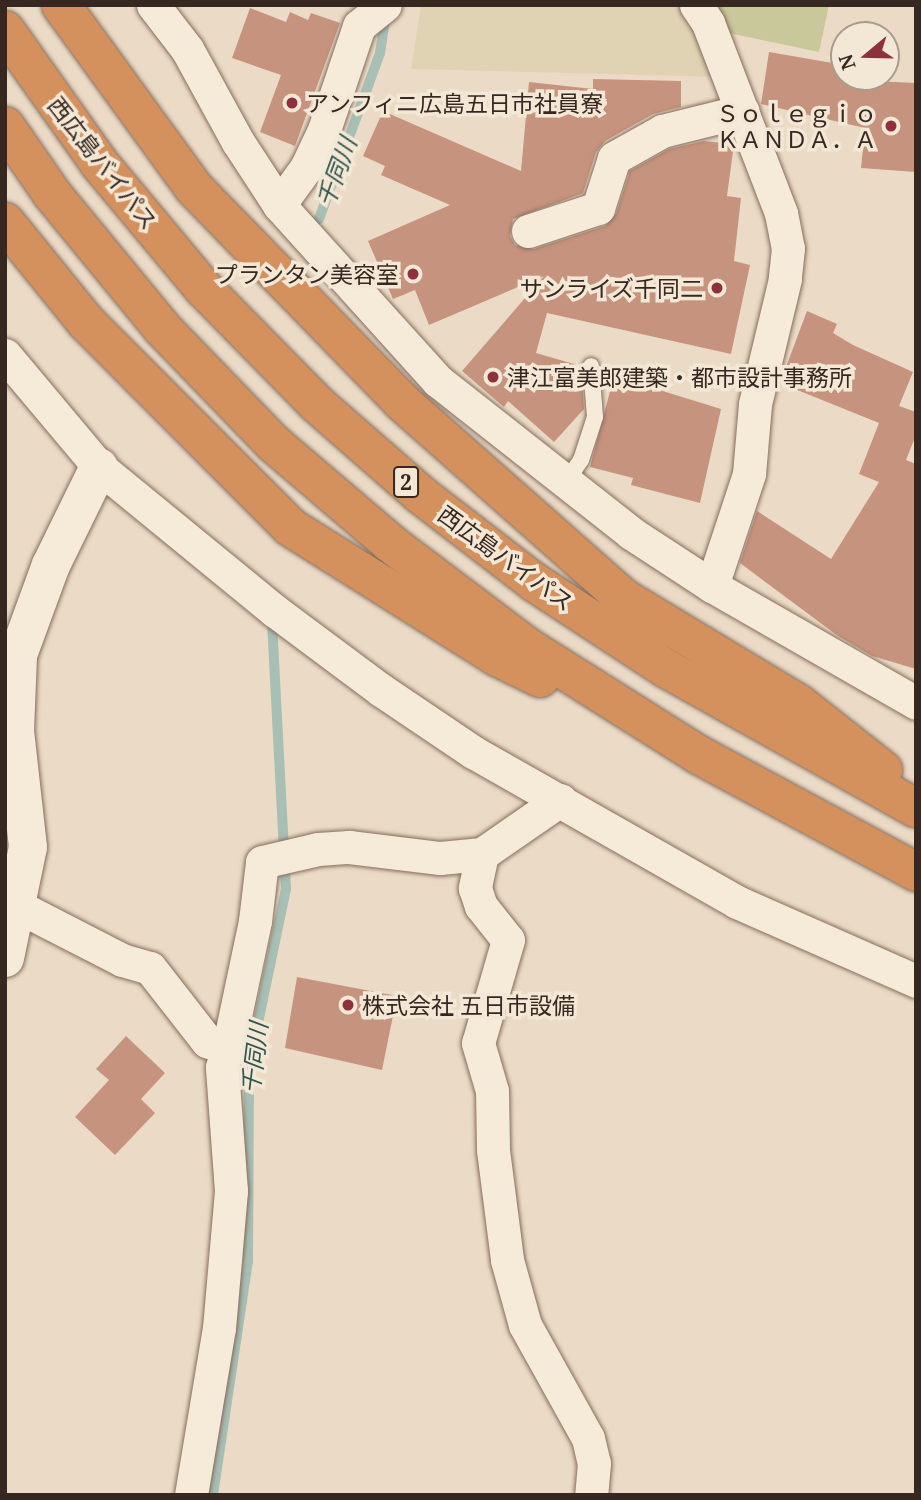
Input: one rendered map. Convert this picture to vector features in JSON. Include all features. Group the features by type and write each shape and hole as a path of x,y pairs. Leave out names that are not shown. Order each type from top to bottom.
{"highway":[{"path":"61,5 193,187 402,402 625,599 799,704 916,796"},
{"name":"西広島バイパス","path":"5,30 99,163 205,290 317,404 421,495 534,582 667,669 916,808"},
{"path":"5,126 52,194 162,328 272,443 390,542 529,648 699,755"},
{"path":"5,222 86,322 290,527 497,657 699,755 916,872"}],"street":[{"path":"153,5 187,49 238,142 279,205 438,381 631,533 712,586 916,703"},
{"path":"696,5 708,23 743,111 781,213 788,248 785,279 755,404 749,474 712,586"},
{"path":"279,205 306,168 324,130 369,14"},
{"path":"528,231 598,208 614,158 662,131 743,111"},
{"path":"5,355 99,467 380,690 473,752 737,902 916,981"},
{"path":"99,467 51,565 18,655 15,731 28,847 10,930 150,968 199,1032 228,1049"},
{"path":"191,1495 219,1328 231,1191 222,1067 255,921 262,862 349,847 440,858 482,854 560,800"},
{"path":"482,854 475,888 481,906 508,940 478,1043 492,1091 493,1150 507,1260 525,1325 588,1438 594,1463 591,1495"}],"lane":[{"path":"566,482 581,460 595,417 591,366"}],"shaded area":[{"path":"421,5 683,5 722,77 411,69"}],"green space":[{"path":"718,5 829,5 819,52 729,33"}],"building":[{"name":"アンフィニ広島五日市社員寮","path":"250,8 286,22 290,12 308,20 311,13 340,23 295,146 260,132 281,75 232,58"},
{"path":"769,52 830,63 830,91 900,91 900,82 916,83 916,172 861,168 865,128 761,104"},
{"path":"593,79 681,81 681,107 653,114 605,141 596,152 583,193 513,219 510,236 515,245 534,249 605,226 616,214 630,171 669,149 704,141 734,144 727,196 741,198 734,261 750,265 731,354 547,313 536,353 581,366 584,409 554,442 508,401 504,407 462,371 544,276 429,325 415,290 393,299 368,241 450,205 381,175 385,166 363,156 383,111 521,171 529,82 593,89"},
{"path":"807,311 837,324 833,333 853,345 913,372 899,406 916,412 916,435 906,460 916,464 916,669 872,656 838,636 740,563 757,511 831,559 879,482 859,474 879,423 780,383"},
{"path":"614,376 721,409 700,503 631,485 633,478 590,467"},
{"path":"297,977 397,996 382,1070 285,1048"},
{"path":"126,1036 165,1073 141,1099 155,1113 115,1155 75,1117 109,1080 96,1069"}],"waterway":[{"name":"千同川","path":"319,219 380,53 386,13"},
{"name":"千同川","path":"213,1495 248,1262 249,1066 286,889 272,621"}],"place":[{"name":"アンフィニ広島五日市社員寮","path":"292,103"},
{"name":"Ｓｏｌｅｇｉｏ ＫＡＮＤＡ．Ａ","path":"891,126"},
{"name":"プランタン美容室","path":"413,274"},
{"name":"サンライズ千同二","path":"717,288"},
{"name":"津江富美郎建築・都市設計事務所","path":"493,377"},
{"name":"株式会社 五日市設備","path":"348,1005"}]}
